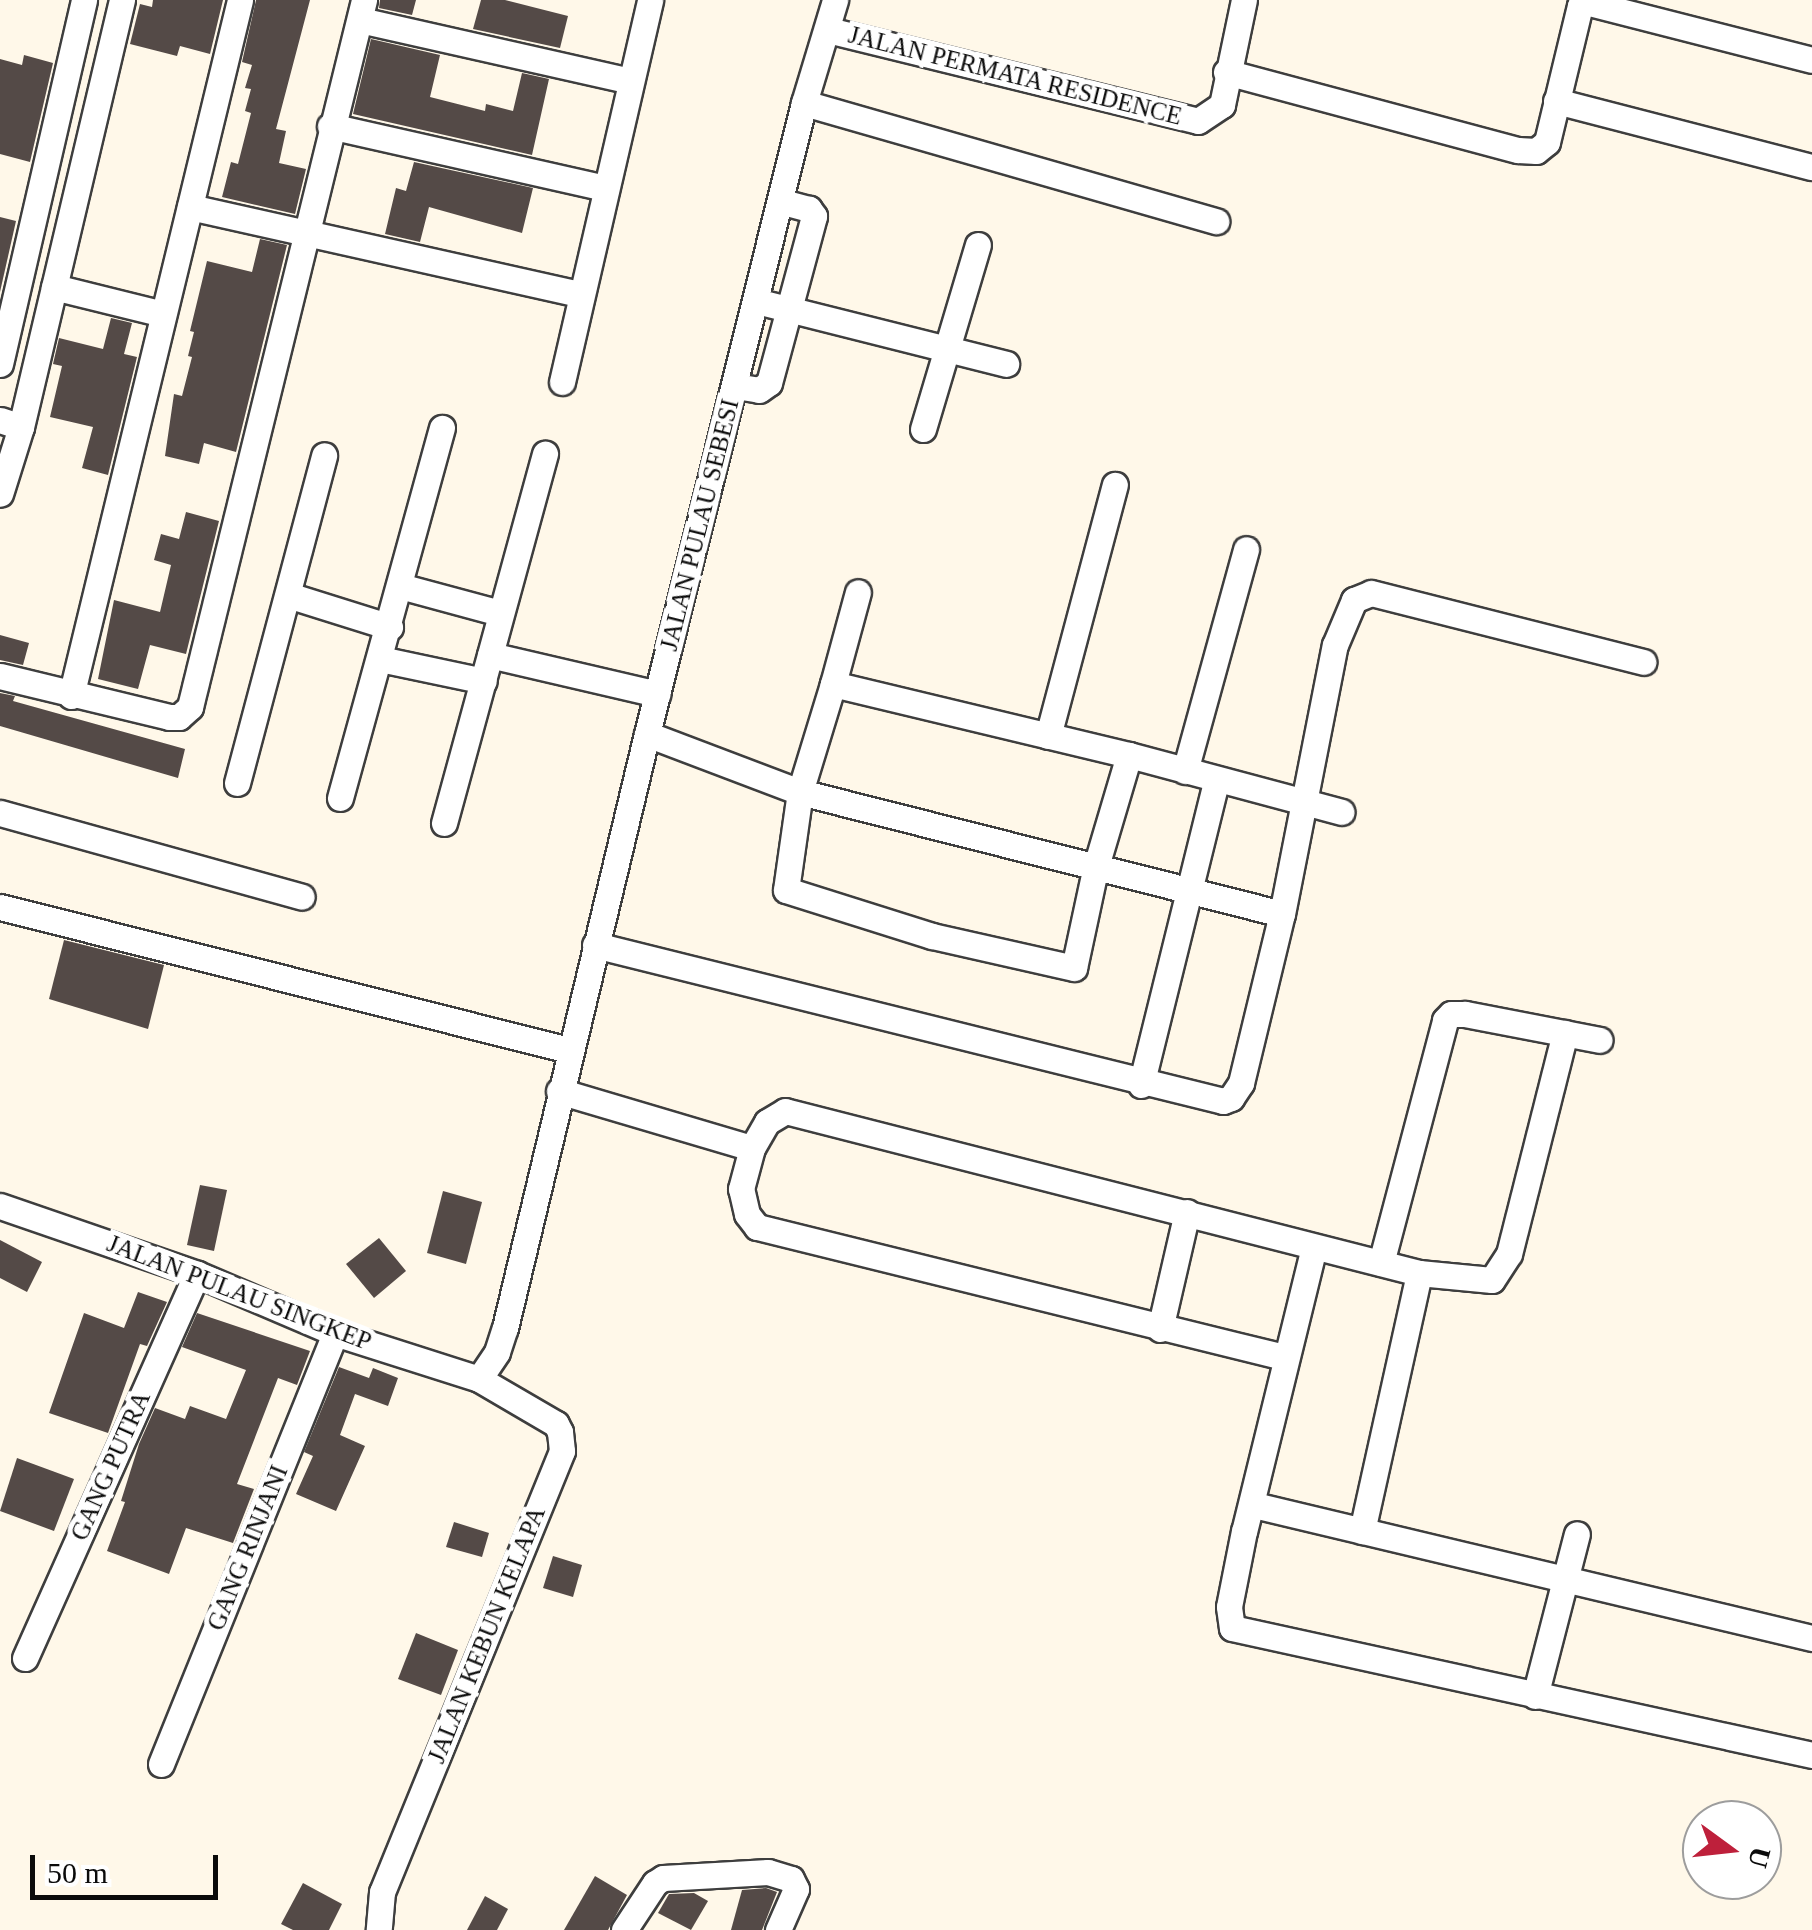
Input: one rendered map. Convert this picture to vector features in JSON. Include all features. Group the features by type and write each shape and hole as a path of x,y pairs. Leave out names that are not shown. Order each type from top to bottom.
{"street":[{"path":"0,364 84,0"},
{"path":"0,494 10,423 54,286 122,0"},
{"path":"71,696 240,0"},
{"path":"562,382 650,0"},
{"name":"JALAN PULAU SEBESI","path":"478,1378 502,1342 647,734 804,102 835,0"},
{"name":"JALAN PERMATA RESIDENCE","path":"828,30 1198,121 1214,115 1222,106 1244,0"},
{"path":"1226,72 1518,150 1544,147 1580,6 1590,1 1812,60"},
{"path":"0,676 169,718 179,717 190,707 330,126 362,10 630,81"},
{"path":"1556,101 1812,168"},
{"path":"804,102 1216,221"},
{"path":"330,126 605,188"},
{"path":"735,386 766,388 814,216 810,209 780,202"},
{"path":"190,208 580,294"},
{"path":"923,429 978,245"},
{"path":"54,286 163,314"},
{"path":"756,300 1006,364"},
{"path":"340,798 442,428"},
{"path":"444,823 545,454"},
{"path":"238,783 324,455"},
{"path":"1048,736 1115,485"},
{"path":"1185,771 1246,550"},
{"path":"400,586 500,613"},
{"path":"858,592 800,792 786,890 932,936 1074,968 1128,755"},
{"path":"595,945 1142,1084 1223,1101 1231,1098 1242,1083 1282,914 1335,645 1360,596 1371,593 1643,662"},
{"path":"288,595 390,627"},
{"path":"490,655 658,694"},
{"path":"380,659 484,681"},
{"path":"833,684 1128,755 1341,812"},
{"path":"647,734 800,792 1282,914"},
{"path":"1142,1084 1217,779"},
{"path":"0,813 302,897"},
{"path":"0,907 569,1050"},
{"path":"1381,1264 1445,1020 1451,1014 1465,1014 1600,1040"},
{"path":"1284,1357 757,1227 747,1214 741,1189 752,1148 767,1122 785,1110 1418,1274 1484,1281 1500,1272 1509,1254 1565,1033"},
{"path":"559,1092 752,1148"},
{"name":"JALAN PULAU SINGKEP","path":"0,1206 197,1274 335,1333 478,1378"},
{"path":"1160,1328 1187,1212"},
{"path":"1314,1248 1284,1357 1254,1505 1228,1607 1232,1628 1812,1756"},
{"name":"GANG PUTRA","path":"25,1658 197,1274"},
{"path":"1362,1531 1418,1274"},
{"name":"GANG RINJANI","path":"161,1764 335,1333"},
{"name":"JALAN KEBUN KELAPA","path":"379,1930 382,1892 562,1452 556,1424 478,1378"},
{"path":"1254,1505 1812,1638"},
{"path":"1535,1696 1578,1534"},
{"path":"624,1930 654,1883 663,1878 768,1872 791,1879 796,1889 778,1930"}],"building":[{"path":"153,0 223,0 210,54 180,46 177,56 130,44 140,4 152,7"},
{"path":"256,0 310,0 276,129 286,131 279,163 306,169 295,214 222,197 231,162 238,164 251,113 245,111 251,89 245,88 252,65 242,62"},
{"path":"380,0 416,0 412,15 379,8"},
{"path":"481,0 505,0 568,16 560,48 473,29"},
{"path":"371,39 440,55 430,97 485,111 486,104 513,111 522,73 549,79 532,155 353,114"},
{"path":"24,55 53,63 30,162 0,154 0,59 22,65"},
{"path":"414,162 533,188 522,233 429,207 420,242 385,234 396,188 406,191"},
{"path":"0,217 16,221 0,292"},
{"path":"260,239 287,245 236,452 204,443 199,464 165,456 174,394 182,396 192,357 188,356 194,332 190,331 207,261 252,272"},
{"path":"111,318 132,323 124,354 137,357 108,475 82,468 93,427 50,417 62,366 53,364 59,338 103,349"},
{"path":"186,512 219,521 186,654 150,645 138,689 98,679 114,600 160,612 171,565 154,560 161,534 179,539"},
{"path":"0,635 29,643 23,665 0,660"},
{"path":"0,693 15,696 13,701 185,749 178,778 0,726"},
{"path":"64,940 164,965 148,1029 49,999"},
{"path":"200,1185 227,1190 214,1251 187,1245"},
{"path":"443,1191 482,1202 466,1264 427,1253"},
{"path":"379,1238 406,1271 374,1298 346,1264"},
{"path":"0,1240 42,1262 27,1292 0,1278"},
{"path":"138,1292 167,1302 147,1346 140,1344 108,1433 49,1413 84,1313 124,1328"},
{"path":"197,1313 310,1351 297,1385 278,1378 237,1484 254,1489 233,1543 186,1528 169,1574 107,1551 125,1502 121,1501 139,1444 155,1408 185,1419 190,1406 226,1419 246,1370 182,1347"},
{"path":"339,1367 369,1378 373,1368 398,1378 388,1406 355,1394 340,1435 365,1446 336,1511 296,1494 313,1456 304,1452"},
{"path":"17,1458 74,1479 54,1531 0,1511"},
{"path":"454,1522 489,1533 482,1557 446,1547"},
{"path":"553,1556 582,1565 573,1597 543,1588"},
{"path":"416,1633 458,1650 441,1695 398,1679"},
{"path":"595,1876 627,1895 608,1930 564,1930"},
{"path":"303,1883 342,1904 329,1930 293,1930 281,1924"},
{"path":"766,1888 777,1892 762,1930 731,1930 742,1890"},
{"path":"694,1893 708,1901 691,1930 658,1913 669,1894"},
{"path":"485,1896 508,1909 497,1930 467,1930"}]}
